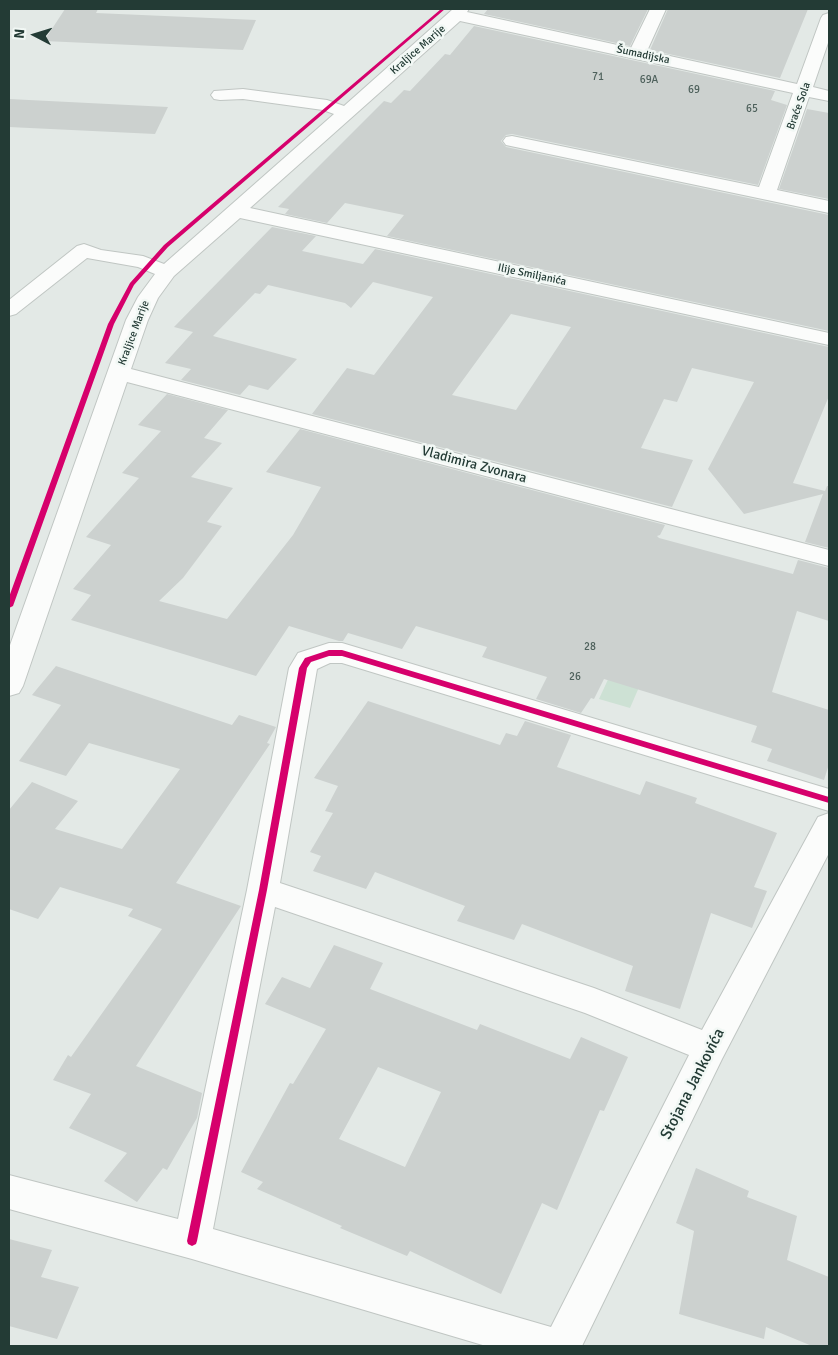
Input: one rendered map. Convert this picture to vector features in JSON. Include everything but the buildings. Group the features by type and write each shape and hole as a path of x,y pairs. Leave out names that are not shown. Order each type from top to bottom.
{"street":[{"path":"637,54 658,9"},
{"name":"Šumadijska","path":"459,12 637,54 829,96"},
{"name":"Kraljice Marije","path":"9,686 137,320 148,297 167,272 459,12"},
{"name":"Braće Sola","path":"766,193 805,90 829,18"},
{"path":"220,95 243,94 327,105 346,113"},
{"path":"512,141 829,207"},
{"name":"Ilije Smiljanića","path":"236,211 829,340"},
{"path":"9,310 84,250 97,255 143,262 167,272"},
{"name":"Vladimira Zvonara","path":"119,373 829,558"},
{"path":"192,1241 263,890 303,668 308,660 329,653 342,653 829,800"},
{"name":"Stojana Jankovića","path":"562,1346 710,1048 829,825"},
{"path":"263,890 594,1002 710,1048"},
{"path":"9,1192 192,1241 552,1346"}],"green space":[{"path":"623,647 653,655 630,708 599,699"}],"cycle path":[{"path":"9,606 111,324 132,284 166,246 443,9"},
{"path":"192,1241 263,890 303,668 308,660 329,653 342,653 829,800"}]}
